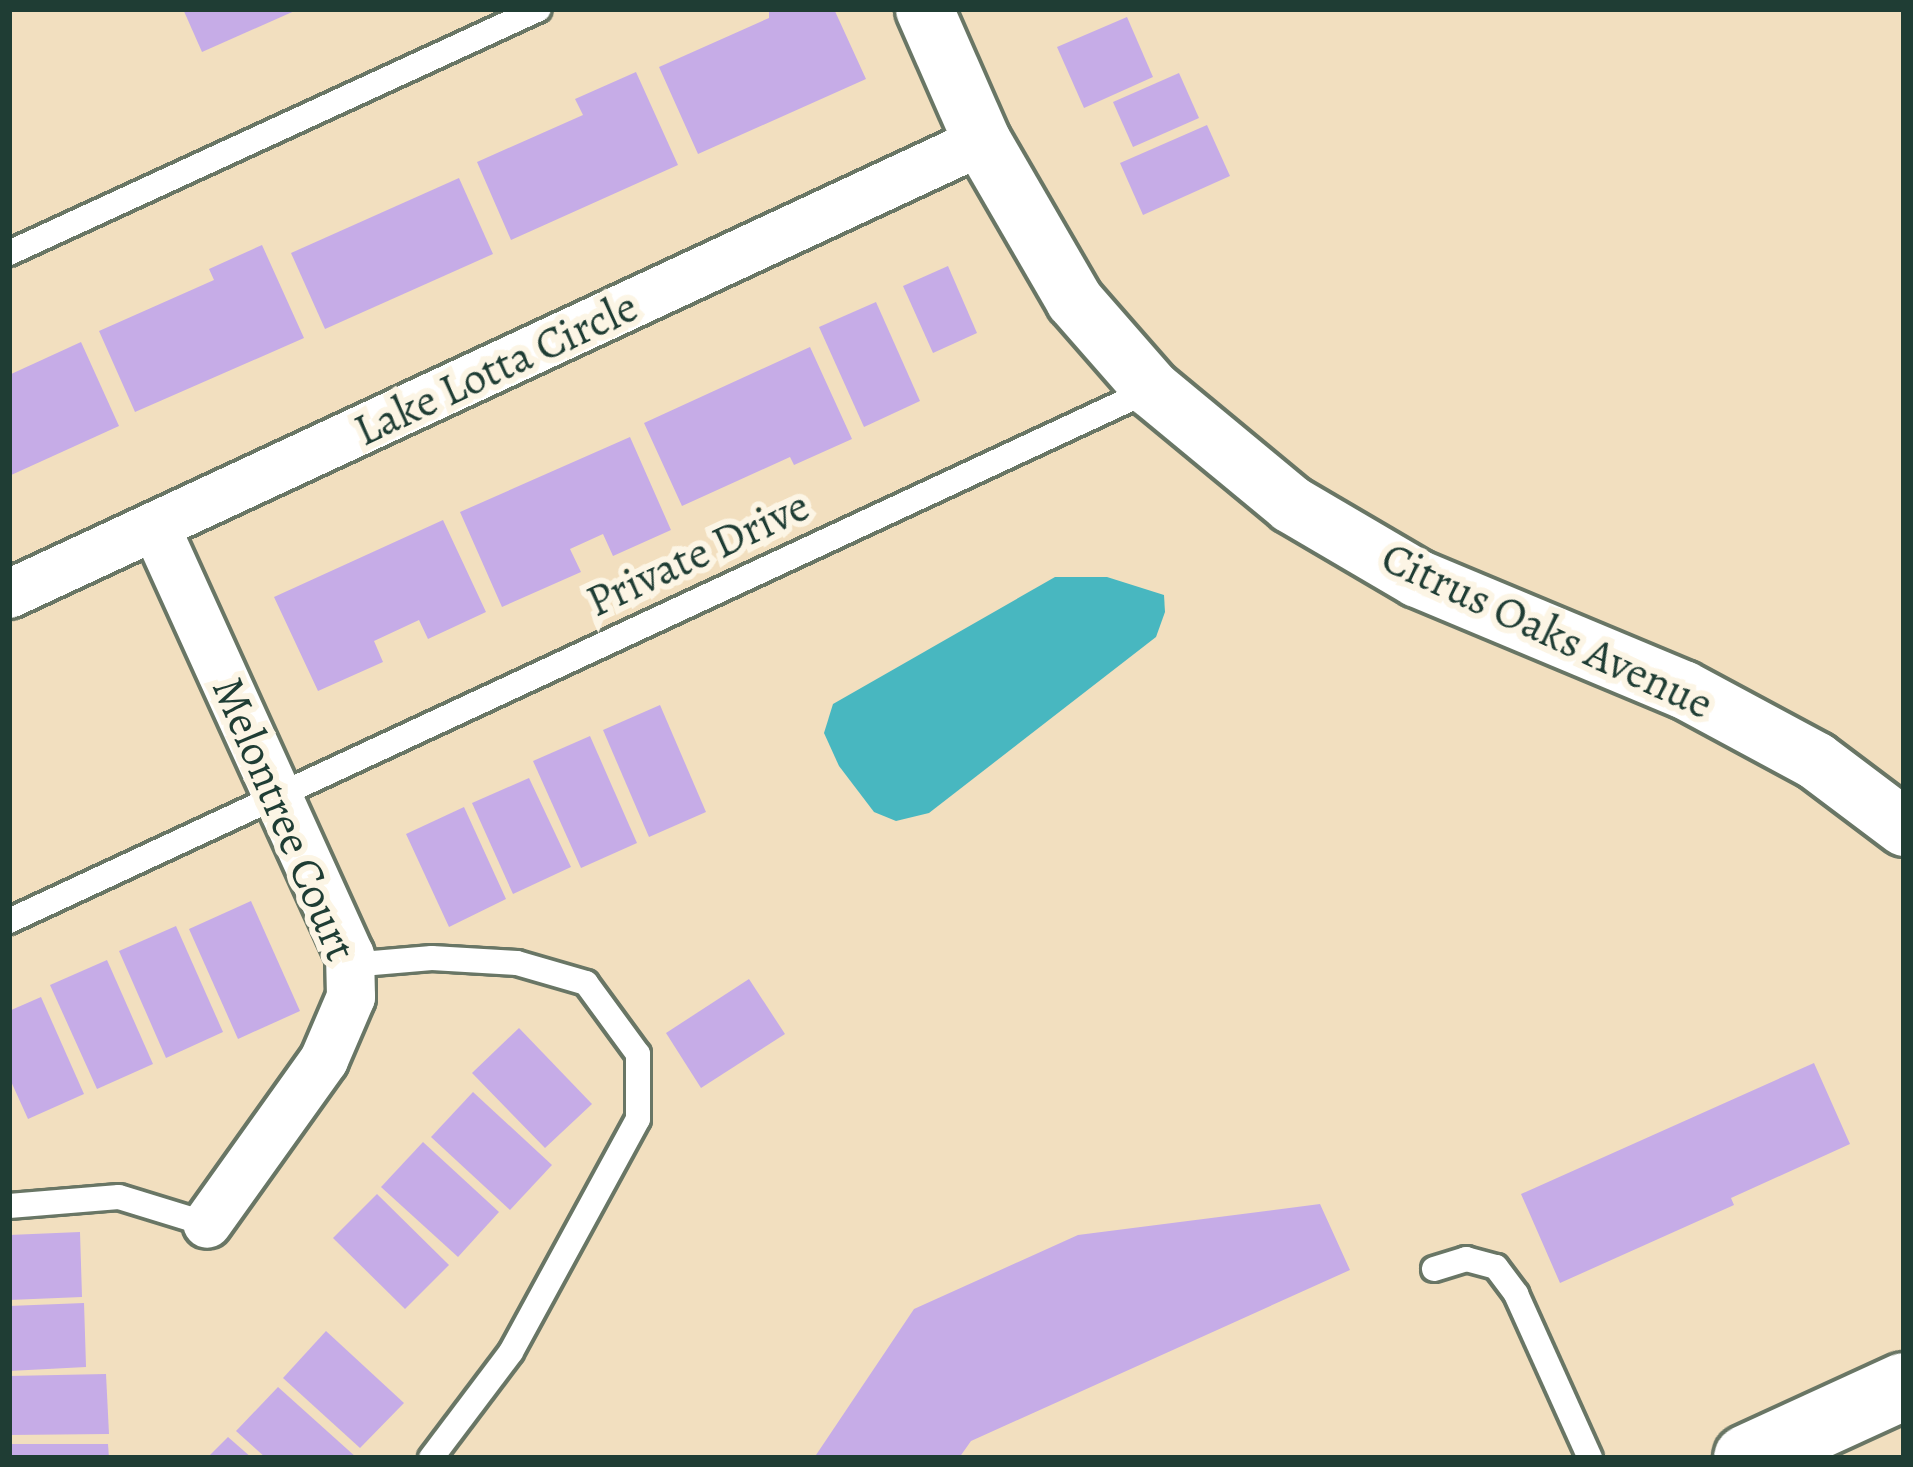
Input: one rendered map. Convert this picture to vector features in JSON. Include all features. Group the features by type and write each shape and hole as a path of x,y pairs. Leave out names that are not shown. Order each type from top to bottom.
{"highway":[{"path":"1747,1458 1904,1386"}],"street":[{"name":"Citrus Oaks Avenue","path":"923,9 982,141 1074,300 1152,388 1291,504 1417,578 1683,689 1814,760 1904,827"},
{"name":"Lake Lotta Circle","path":"9,594 982,141"},
{"name":"Melontree Court","path":"156,528 280,795 350,965 351,997 324,1060 207,1224"}],"lane":[{"path":"9,253 539,9"},
{"name":"Private Drive","path":"9,921 1152,388"},
{"path":"350,965 431,958 517,963 586,983 638,1054 638,1118 511,1352 431,1458"},
{"path":"9,1206 119,1197 207,1224"},
{"path":"1434,1269 1466,1259 1496,1267 1516,1294 1590,1458"}],"water":[{"path":"1055,577 1107,577 1164,595 1165,612 1156,637 929,813 896,821 874,812 839,766 824,733 833,704"}],"building":[{"path":"183,9 299,9 202,52"},
{"path":"769,9 834,9 866,79 698,154 659,67 769,18"},
{"path":"1127,17 1153,77 1084,108 1057,47"},
{"path":"636,72 678,165 511,240 477,162 583,115 575,99"},
{"path":"1179,73 1199,118 1133,147 1113,102"},
{"path":"1207,125 1230,176 1143,215 1120,163"},
{"path":"459,178 493,254 325,329 291,253"},
{"path":"262,245 304,338 135,412 99,331 214,280 209,269"},
{"path":"948,266 977,333 933,353 903,286"},
{"path":"876,302 920,401 864,427 819,327"},
{"path":"81,342 119,426 9,476 9,375"},
{"path":"810,347 852,439 794,465 790,457 682,506 644,423"},
{"path":"630,437 671,530 613,556 603,534 570,549 581,572 502,607 460,512"},
{"path":"443,520 486,612 428,639 419,620 374,641 383,662 318,691 274,597"},
{"path":"660,705 706,812 649,837 603,730"},
{"path":"590,736 637,843 581,868 533,761"},
{"path":"529,778 571,867 513,894 472,803"},
{"path":"464,807 506,899 449,927 406,834"},
{"path":"251,901 300,1011 238,1039 189,929"},
{"path":"176,926 223,1032 166,1058 119,951"},
{"path":"107,960 153,1064 97,1089 50,985"},
{"path":"749,979 785,1034 701,1088 666,1033"},
{"path":"41,997 84,1094 28,1119 9,1077 9,1011"},
{"path":"519,1028 592,1104 545,1148 472,1073"},
{"path":"1814,1063 1850,1144 1731,1198 1734,1205 1560,1283 1521,1194"},
{"path":"473,1092 552,1165 510,1210 431,1137"},
{"path":"423,1142 499,1212 458,1257 381,1187"},
{"path":"377,1194 449,1265 405,1309 333,1238"},
{"path":"1320,1204 1350,1270 971,1441 959,1458 814,1458 914,1309 1078,1235"},
{"path":"80,1232 82,1297 9,1300 9,1235"},
{"path":"84,1303 86,1367 9,1371 9,1306"},
{"path":"326,1331 404,1403 360,1448 283,1378"},
{"path":"106,1374 109,1434 9,1435 9,1376"},
{"path":"278,1387 357,1458 266,1458 236,1431"},
{"path":"228,1437 252,1458 207,1458"},
{"path":"9,1444 108,1444 109,1458 9,1458"}]}
